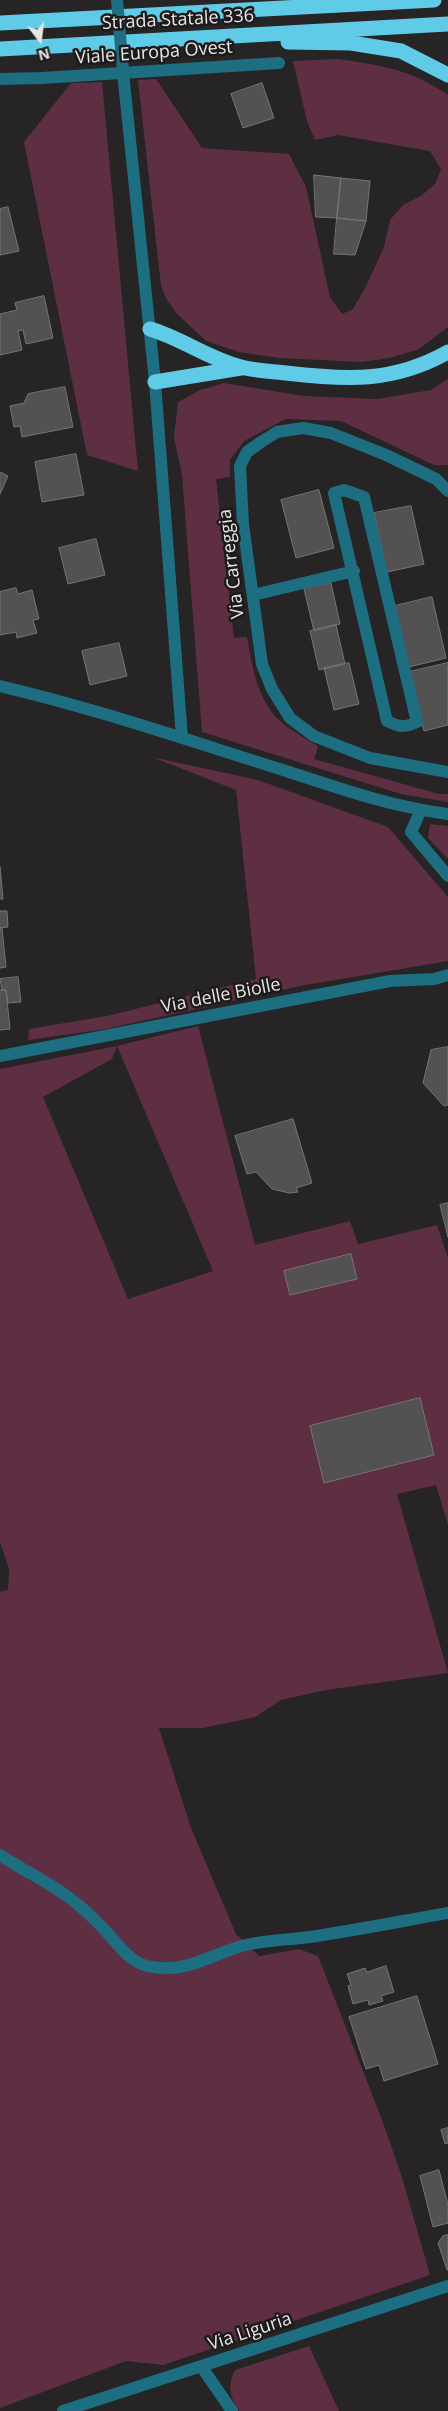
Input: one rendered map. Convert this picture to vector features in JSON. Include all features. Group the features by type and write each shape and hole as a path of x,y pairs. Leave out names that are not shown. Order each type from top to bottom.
{"highway":[{"path":"152,15 268,0"},
{"name":"Strada Statale 336","path":"0,23 434,0"},
{"name":"Strada Statale 336","path":"0,49 448,24"},
{"path":"154,41 351,43 401,51 448,75"},
{"path":"150,329 170,335 241,368"},
{"path":"155,382 241,368 327,378 364,378 407,372 448,352"}],"street":[{"path":"117,0 155,382 182,738"},
{"name":"Viale Europa Ovest","path":"0,79 279,63"},
{"name":"Via Carreggia","path":"448,491 436,479 386,455 331,433 303,428 277,432 246,452 240,466 243,524 262,664 272,690 290,718 314,736 370,758 448,772"},
{"path":"344,490 364,496 417,722 407,727 397,726 387,721 354,571 334,493 344,490"},
{"path":"252,595 354,571"},
{"path":"0,686 182,738 343,790 421,810 448,814"},
{"path":"421,810 411,832 448,876"},
{"name":"Via delle Biolle","path":"0,1056 390,981 434,979 448,975"},
{"path":"0,1855 18,1868 59,1890 93,1917 133,1960 146,1966 164,1968 183,1967 213,1958 242,1946 309,1937 448,1913"},
{"name":"Via Liguria","path":"63,2411 448,2286"},
{"path":"202,2366 232,2411"}],"shaded area":[{"path":"338,59 382,66 409,74 448,95 448,327 419,349 390,358 361,362 279,358 239,352 206,341 177,314 166,298 161,286 138,80 156,79 202,148 289,154 306,187 330,297 342,314 353,309 365,288 384,247 390,220 403,205 421,196 435,184 441,169 430,151 338,135 315,140 307,121 293,61"},
{"path":"102,82 138,471 87,455 24,142 71,83"},
{"path":"448,379 448,465 434,465 341,421 286,419 244,441 230,460 230,477 216,479 234,638 247,637 257,681 265,702 272,712 288,727 318,746 314,759 439,794 448,794 448,802 401,794 202,732 182,475 174,437 178,402 200,390 224,383 304,396 377,399 431,390"},
{"path":"152,757 258,780 388,827 448,897 448,961 300,986 106,1029 28,1040 29,1029 107,1016 256,979 236,790"},
{"path":"430,824 448,826 448,859 428,838"},
{"path":"198,1026 255,1245 350,1221 358,1244 437,1225 448,1258 448,1525 436,1485 397,1494 448,1673 326,1690 281,1700 255,1717 203,1728 159,1728 191,1828 236,1934 259,1956 299,1949 318,1956 381,2117 401,2174 430,2275 163,2365 126,2361 0,2408 0,1592 8,1590 9,1569 0,1542 0,1069 117,1046","holes":["117,1046 213,1271 128,1299 43,1097 112,1059"]},
{"path":"309,2346 339,2411 239,2411 233,2401 230,2386 235,2370"}],"building":[{"path":"262,83 274,118 243,128 231,94"},
{"path":"314,175 341,178 337,218 316,217"},
{"path":"341,178 370,181 366,221 337,218"},
{"path":"8,207 19,251 0,255 0,209"},
{"path":"337,218 366,221 355,255 334,254"},
{"path":"44,296 53,338 26,344 23,330 18,331 22,350 0,355 0,314 17,310 15,303"},
{"path":"65,387 73,427 22,437 20,426 14,427 10,406 24,403 28,394"},
{"path":"76,454 84,495 42,502 35,462"},
{"path":"0,472 8,476 0,494"},
{"path":"319,490 334,548 296,558 281,500"},
{"path":"411,506 424,564 387,572 374,513"},
{"path":"96,539 105,575 68,584 59,548"},
{"path":"331,583 340,624 314,631 304,589"},
{"path":"16,588 18,594 32,590 39,619 33,620 37,633 17,638 16,632 0,635 0,592"},
{"path":"432,597 446,658 409,667 395,606"},
{"path":"336,625 345,664 319,670 310,631"},
{"path":"119,643 127,676 90,685 82,651"},
{"path":"349,663 359,704 334,710 324,668"},
{"path":"448,663 448,725 424,731 409,672"},
{"path":"0,867 3,899 0,899"},
{"path":"0,911 7,911 8,927 0,928"},
{"path":"0,928 2,928 6,967 0,968"},
{"path":"18,977 21,1002 8,1003 6,990 2,990 0,979"},
{"path":"0,990 6,990 10,1029 0,1030"},
{"path":"448,1047 448,1105 444,1106 423,1083 431,1050"},
{"path":"293,1119 312,1183 296,1188 298,1192 289,1193 272,1189 256,1172 247,1174 235,1136"},
{"path":"448,1203 448,1237 440,1205"},
{"path":"351,1254 357,1279 290,1295 284,1271"},
{"path":"420,1398 434,1455 324,1483 310,1426"},
{"path":"386,1966 394,1992 381,1996 383,2001 369,2005 368,2000 353,2004 348,1986 351,1985 347,1974 365,1968 367,1972"},
{"path":"417,1996 438,2064 384,2081 379,2065 366,2069 349,2017"},
{"path":"448,2128 448,2143 445,2144 441,2130"},
{"path":"439,2170 448,2205 448,2223 433,2227 420,2176"},
{"path":"448,2235 447,2270 438,2243 443,2236"}]}
